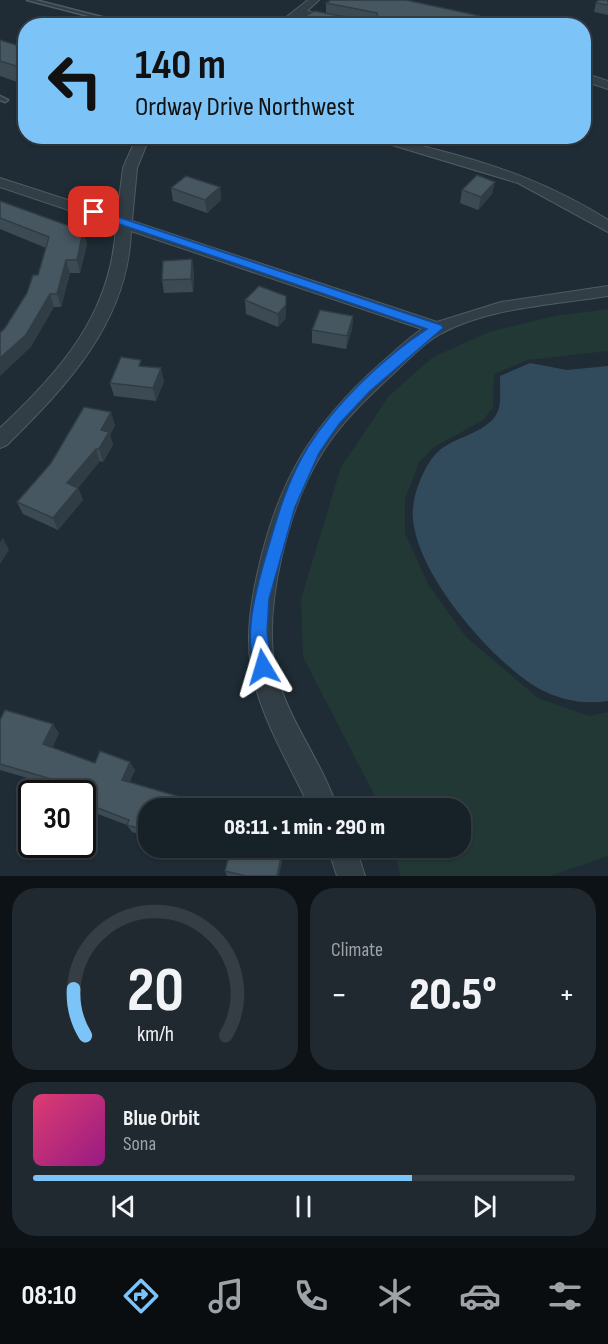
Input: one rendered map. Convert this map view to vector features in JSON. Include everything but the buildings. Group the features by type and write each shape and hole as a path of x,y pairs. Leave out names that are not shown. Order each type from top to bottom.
{"street":[{"path":"290,18 314,0"},
{"path":"298,12 329,18"},
{"path":"591,79 608,85"},
{"path":"0,440 49,392 88,339 111,296 119,273 129,170 140,144"},
{"path":"399,144 450,157 522,180 550,192 608,227"},
{"path":"0,182 437,328"},
{"path":"319,798 274,702 263,667 259,632 261,599 288,507 313,451 334,421 365,388 419,340 437,328 484,311 608,291"},
{"path":"345,858 351,876"}],"lane":[{"path":"29,0 102,18"}],"green space":[{"path":"608,309 608,351 528,360 494,374 493,408 482,421 434,447 419,462 405,499 405,533 428,584 466,637 538,698 589,716 608,712 608,856 550,876 400,876 396,858 471,858 471,798 376,798 303,657 301,599 341,467 389,396 433,357 489,332 554,316"}],"water":[{"path":"530,363 567,370 608,366 608,701 581,702 555,696 519,675 497,656 454,606 435,579 421,551 414,525 415,495 423,473 431,460 448,444 490,422 499,408 500,376"}],"route":[{"path":"94,212 437,328 419,340 365,388 334,421 313,451 288,507 261,599 259,632 263,667"}]}
